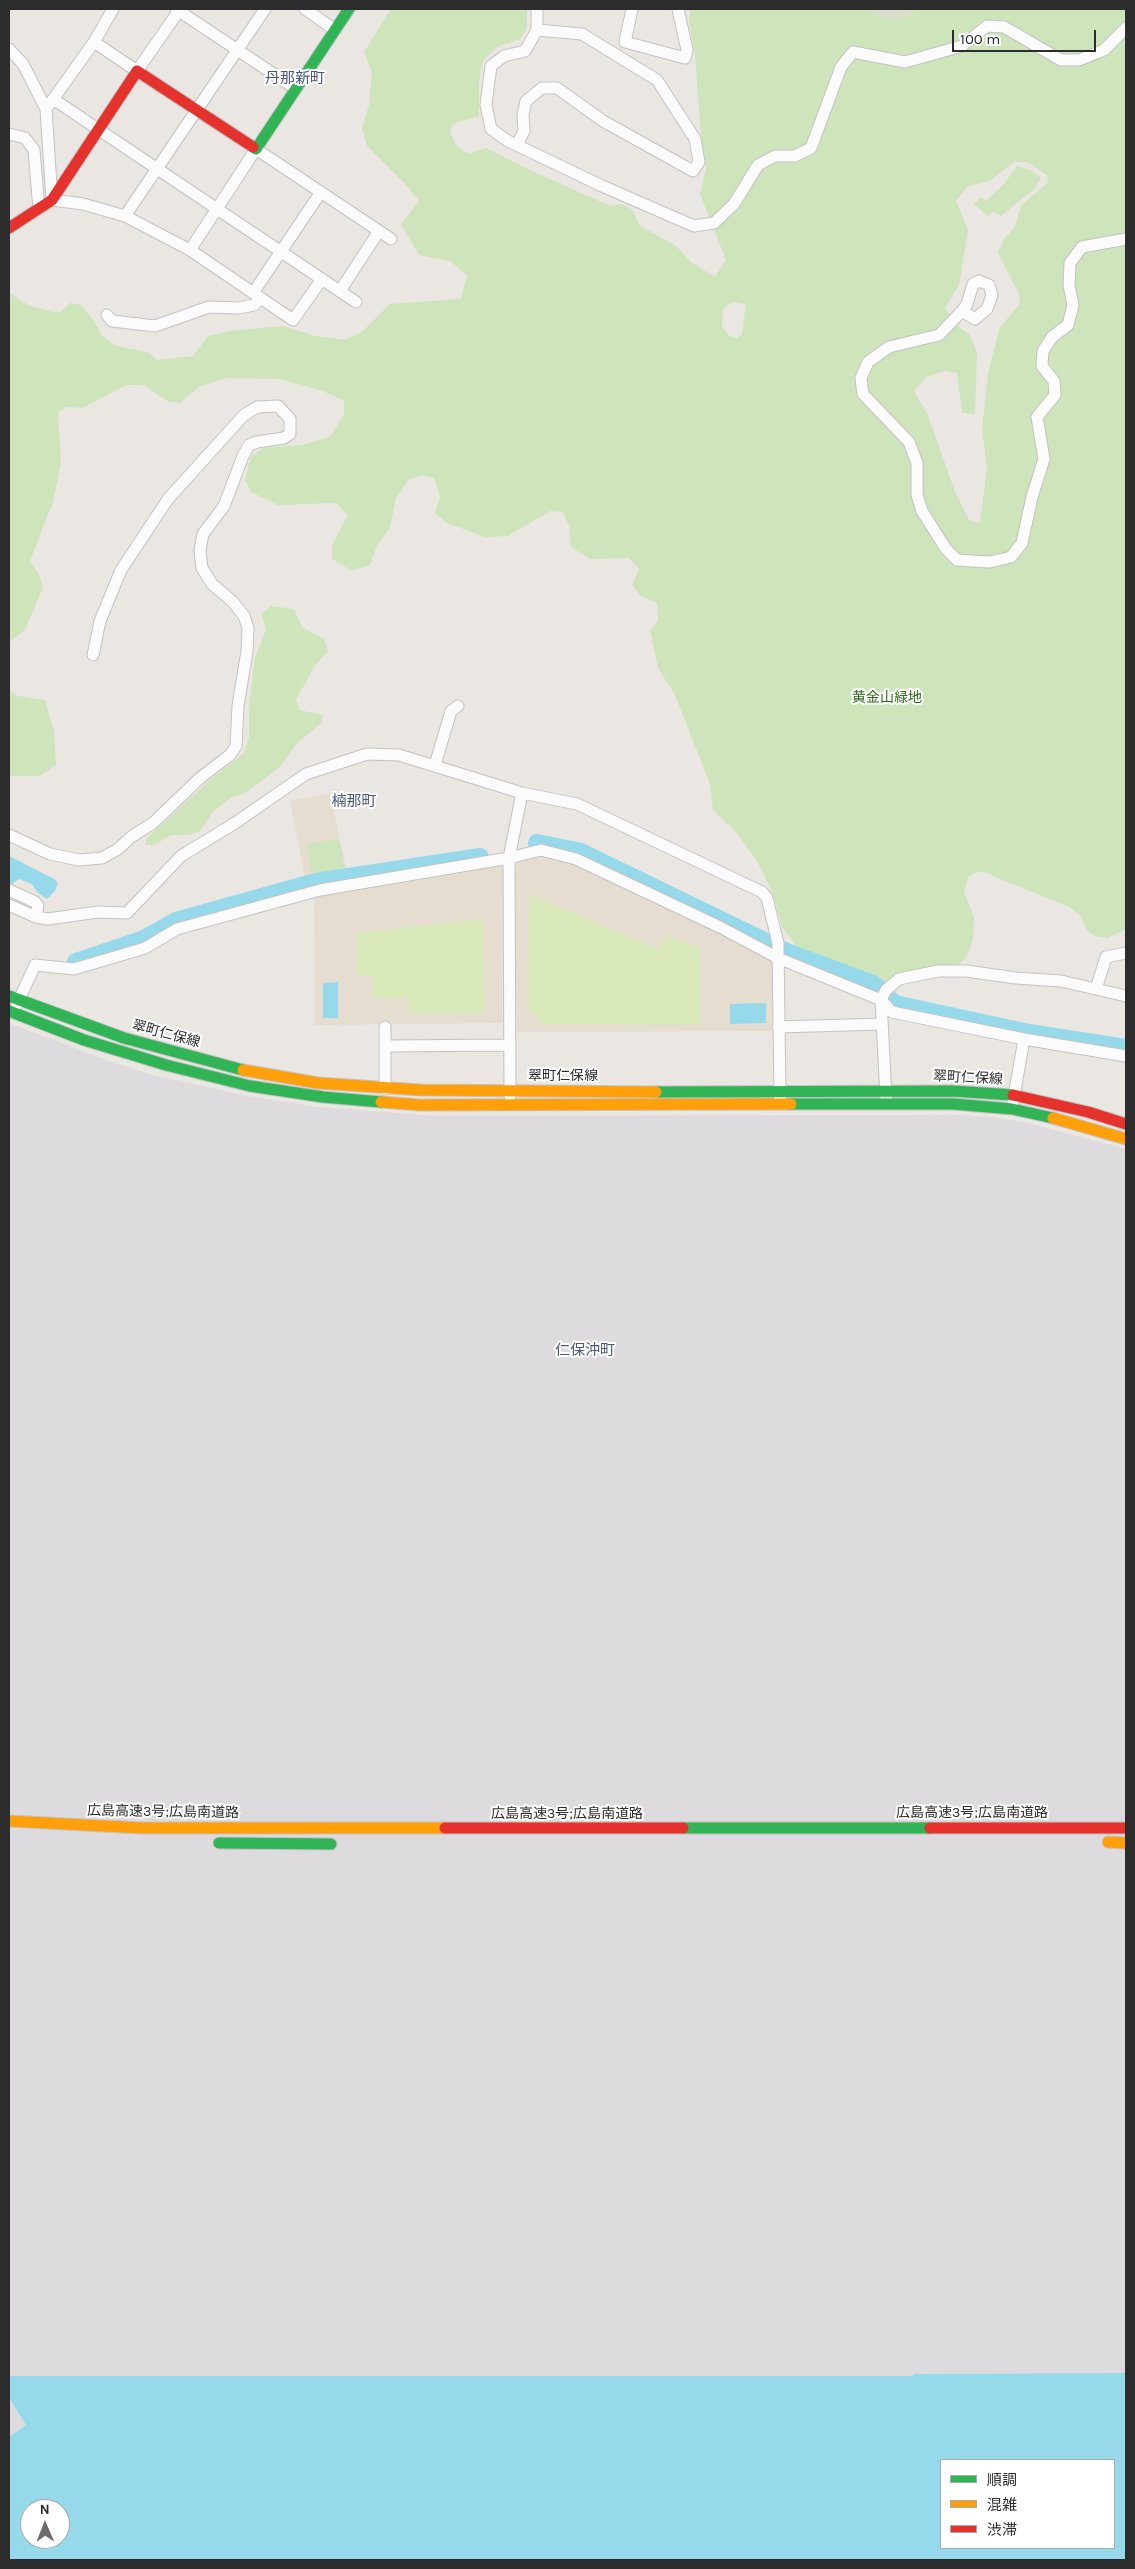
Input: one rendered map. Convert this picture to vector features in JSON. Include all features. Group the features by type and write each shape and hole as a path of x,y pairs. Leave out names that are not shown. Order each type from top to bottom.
{"main road":[{"path":"9,228 52,200 137,71 256,148 350,9"},
{"name":"翠町仁保線","path":"14,998 124,1038 251,1072 318,1083 385,1088 510,1091 779,1093 953,1091 1014,1095 1088,1112 1126,1124"},
{"name":"翠町仁保線","path":"11,1012 84,1040 178,1068 250,1086 323,1097 420,1105 781,1106 953,1104 1012,1109 1077,1123 1126,1138"},
{"name":"広島高速3号;広島南道路","path":"9,1821 161,1828 1126,1828"},
{"path":"1103,1842 1126,1843"},
{"path":"207,1843 343,1844"}],"street":[{"path":"46,109 94,42 113,9"},
{"path":"94,42 137,71 178,9 296,89"},
{"path":"125,216 198,111 265,9"},
{"path":"305,9 335,30"},
{"path":"537,9 537,30 525,52 504,56 491,66 486,105 491,130 518,145 671,218 694,226 714,223 734,204 758,165 775,156 795,156 811,148 841,67 853,52 905,62 962,46 987,26 1004,27 1061,60 1078,60 1104,50 1126,28"},
{"path":"632,9 625,42 686,58 688,50 678,9"},
{"path":"518,145 524,131 523,115 526,101 542,88 556,88 603,121 693,171 699,162 695,139 657,80 582,34 537,30"},
{"path":"9,49 23,64 46,109 52,200 83,204 125,216 190,250 293,320 322,279"},
{"path":"53,99 356,302"},
{"path":"9,134 25,138 34,150 39,209"},
{"path":"190,250 256,148 391,239"},
{"path":"107,315 112,321 155,326 209,307 239,308 254,305 257,295 280,251 320,192"},
{"path":"340,291 379,231"},
{"path":"962,311 939,335 889,347 868,362 861,378 863,394 909,442 917,463 917,494 922,511 946,549 957,560 990,562 1011,557 1022,543 1032,497 1044,459 1038,435 1038,417 1055,395 1054,381 1042,366 1043,350 1052,337 1068,325 1073,305 1069,285 1070,263 1082,247 1126,238"},
{"path":"9,835 50,854 79,860 102,858 118,849 131,837 153,823 200,778 230,755 236,746 238,706 247,651 248,628 244,616 239,609 212,584 202,568 200,550 203,534 224,506 249,445 284,438 290,434 290,419 286,412 278,406 270,405 257,407 244,415 175,489 121,570 100,621 93,655"},
{"path":"434,765 451,711 458,706"},
{"path":"9,904 36,917 48,919 98,912 127,913 181,856 235,823 306,774 367,754 398,755 522,792 578,804 762,892 767,898 778,952 779,1093 781,1106"},
{"path":"510,1105 508,858 522,792"},
{"path":"11,1012 14,998 35,965 74,969 146,948 177,929 320,890 508,858 541,850 576,859 722,928 883,996 892,1012 1024,1039 1126,1056"},
{"path":"9,890 35,902 38,906 36,917"},
{"path":"1096,990 1106,957 1126,953"},
{"path":"886,1105 882,1024 883,996 899,979 938,971 966,971 1061,981 1126,996"},
{"path":"778,1026 882,1024"},
{"path":"384,1027 385,1088"},
{"path":"1012,1109 1024,1039"},
{"path":"385,1046 510,1045"},
{"path":"178,1068 182,1054"}],"shaded area":[{"path":"330,794 347,872 305,878 290,801"},
{"path":"537,854 574,862 772,957 773,1031 517,1032 515,867 518,860"},
{"path":"499,864 503,867 502,1023 315,1025 314,897"},
{"path":"9,1023 109,1061 153,1075 248,1096 317,1107 436,1116 955,1115 992,1117 1028,1123 1126,1149 1126,2373 914,2374 912,2376 9,2376"},
{"path":"9,2398 26,2425 9,2437"}],"green space":[{"name":"黄金山緑地","path":"391,9 527,9 527,28 520,39 497,47 482,62 479,82 479,116 453,124 450,131 456,146 469,154 486,148 610,206 621,204 633,210 639,225 676,246 691,262 715,277 726,260 700,194 706,168 701,136 695,56 689,22 690,9 871,9 877,15 908,17 917,9 1126,9 1126,929 1108,938 1095,936 1087,930 1080,915 1067,906 981,871 969,876 964,891 974,917 973,940 966,958 955,967 896,978 881,988 871,981 830,968 799,951 782,926 771,889 757,861 736,832 713,810 710,784 675,695 658,668 650,630 658,621 657,603 641,596 632,585 639,569 629,558 590,559 571,547 569,526 563,512 550,511 508,536 485,537 447,523 435,513 440,497 434,478 422,475 409,479 396,498 390,528 377,545 370,565 352,571 332,559 332,545 348,515 336,503 278,505 251,492 245,480 251,456 263,448 303,445 331,436 344,414 344,401 323,391 280,379 226,378 199,387 180,403 169,402 143,385 126,385 83,408 67,407 58,413 61,462 53,502 30,561 39,575 43,587 25,630 9,642 9,293 30,306 59,313 70,303 81,305 95,322 102,336 116,346 148,352 157,360 193,356 208,336 230,331 283,326 315,336 345,340 363,331 390,304 461,299 467,275 450,261 419,255 401,224 419,201 407,186 367,146 362,128 369,105 372,72 364,52","holes":["1014,162 1027,162 1047,175 1048,183 1021,205 1015,227 1004,239 998,253 1019,294 1020,304 1000,327 988,373 982,429 987,468 980,523 969,520 955,492 928,415 914,391 926,377 945,371 957,373 962,413 975,414 977,352 969,334 961,329 945,308 959,285 968,230 956,201 967,187 991,180","733,302 746,304 742,334 737,338 729,336 722,327 723,309"]},
{"path":"871,9 917,9 908,17 895,21 877,15"},
{"path":"1017,166 1030,170 1041,178 1035,188 1001,216 993,211 989,217 974,204 981,197 986,201 1004,184"},
{"path":"271,606 294,609 302,627 324,639 328,652 315,665 296,700 299,710 323,715 321,723 297,743 280,767 244,794 232,797 213,812 200,831 189,835 171,835 154,845 146,845 146,839 209,781 244,753 249,738 249,706 255,658 266,630 262,614"},
{"path":"9,690 18,696 45,700 54,732 56,765 39,776 9,776"},
{"path":"333,839 334,841 339,840 345,870 312,873 307,845"},
{"path":"529,894 659,949 666,935 700,949 700,1025 543,1024 529,1011"},
{"path":"483,919 485,1013 408,1013 408,998 373,998 373,976 357,975 356,933"}],"water":[{"path":"9,856 54,879 58,883 55,891 47,899 37,892 32,884 19,879 9,886"},
{"path":"338,982 338,1018 323,1018 323,983"},
{"path":"766,1003 766,1023 730,1024 730,1004"},
{"path":"1126,2373 1126,2560 9,2560 9,2437 26,2425 9,2398 9,2376 912,2376 914,2374"}],"waterway":[{"path":"537,843 581,852 789,953 873,984 895,1004 1029,1033 1126,1048"},
{"path":"76,962 144,939 176,921 316,882 480,857"}],"traffic: fast":[{"path":"253,147 256,149 349,9"},
{"path":"9,996 124,1038 243,1070"},
{"path":"9,1011 84,1040 166,1065 250,1086 323,1097 381,1102"},
{"path":"656,1092 953,1091 1013,1095"},
{"path":"791,1104 953,1104 1012,1109 1053,1118"},
{"path":"683,1828 930,1828"},
{"path":"219,1843 331,1844"}],"traffic: slow":[{"path":"243,1070 318,1083 420,1090 656,1092"},
{"path":"381,1102 420,1105 791,1104"},
{"path":"1053,1118 1126,1139"},
{"path":"9,1821 142,1828 445,1828"},
{"path":"1108,1842 1126,1843"}],"traffic: jam":[{"path":"9,228 52,200 137,71 253,147"},
{"path":"1013,1095 1088,1112 1126,1124"},
{"path":"445,1828 683,1828"},
{"path":"930,1828 1126,1828"}],"district":[{"name":"丹那新町","path":"295,79"},
{"name":"楠那町","path":"354,802"},
{"name":"仁保沖町","path":"585,1351"}]}
